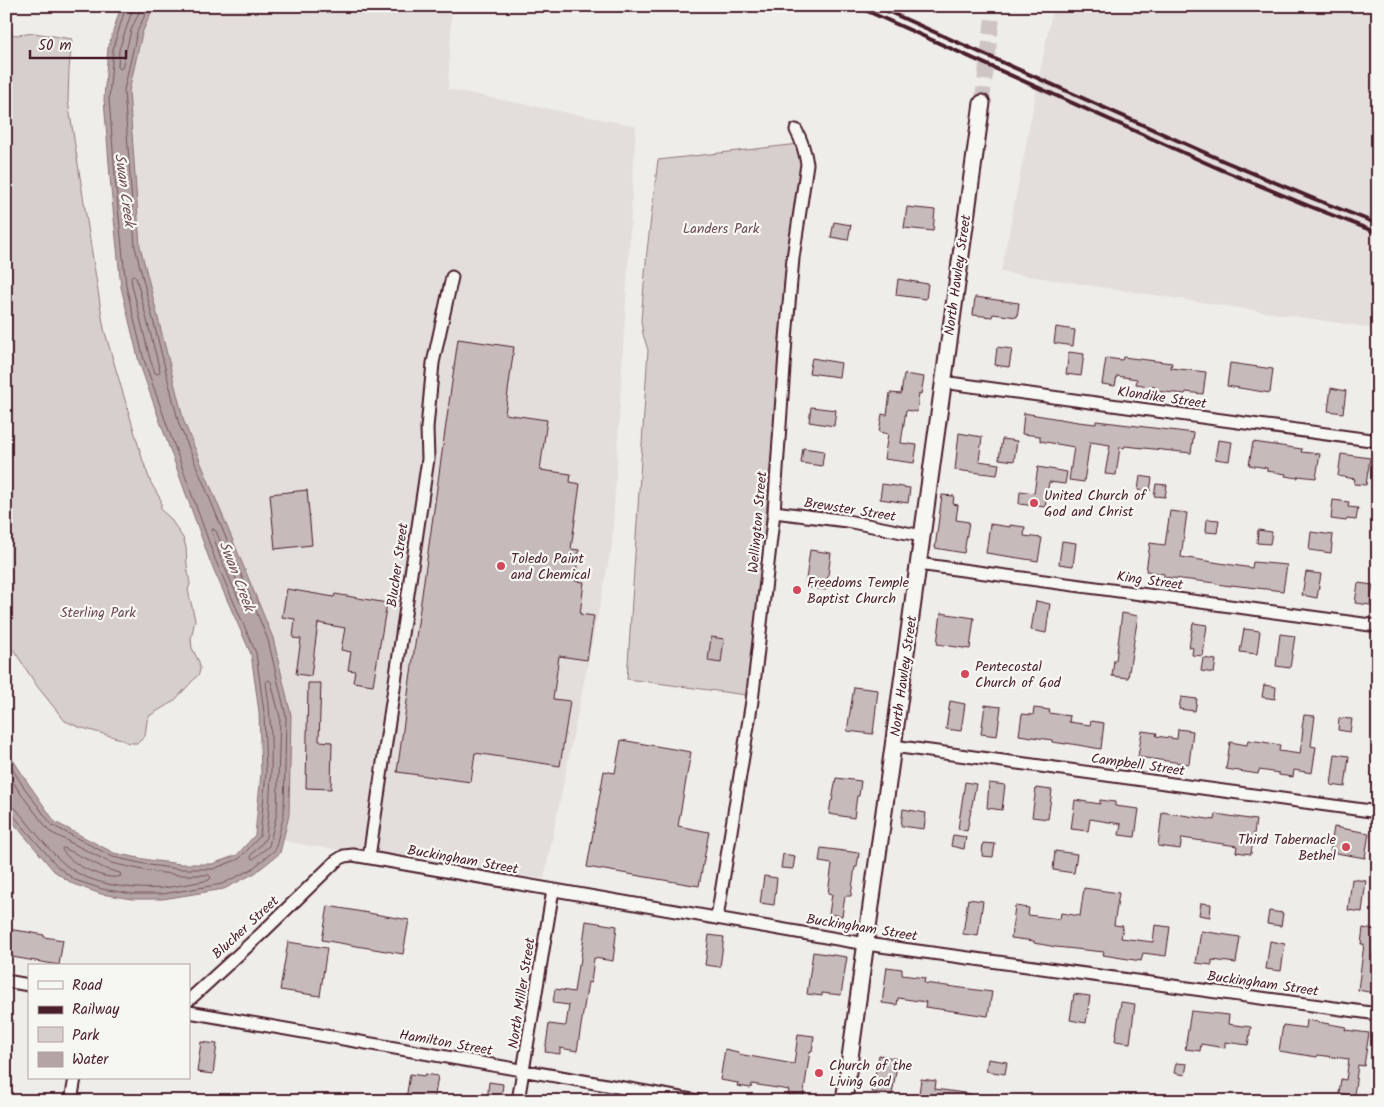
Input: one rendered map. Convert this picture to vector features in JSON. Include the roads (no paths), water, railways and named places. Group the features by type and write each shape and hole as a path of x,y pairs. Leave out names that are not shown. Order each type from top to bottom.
{"street":[{"name":"North Hawley Street","path":"844,1101 982,103"},
{"name":"Wellington Street","path":"718,918 752,701 774,512 793,258 807,164 806,152 796,130"},
{"name":"Blucher Street","path":"369,857 428,459 427,428 433,363 452,277"},
{"name":"Klondike Street","path":"942,382 1378,441"},
{"name":"Brewster Street","path":"774,512 846,522 922,536"},
{"name":"King Street","path":"918,564 1378,626"},
{"name":"Campbell Street","path":"893,746 1378,812"},
{"name":"Blucher Street","path":"190,999 336,861 344,856"},
{"name":"Buckingham Street","path":"344,856 369,857 866,944 1378,1014"},
{"name":"North Miller Street","path":"518,1101 553,890"},
{"path":"6,981 28,985"},
{"name":"Hamilton Street","path":"190,1012 698,1101"},
{"path":"71,1101 75,1080"}],"water":[{"name":"Swan Creek","path":"121,6 154,6 142,33 129,91 140,246 184,422 273,638 291,715 289,815 280,853 255,873 224,889 163,899 132,899 101,894 73,884 54,871 6,814 6,749 55,822 114,853 181,864 212,864 237,855 255,835 261,773 259,712 251,654 210,561 163,430 139,362 121,287 104,99 108,48"}],"tunnel":[{"path":"982,103 994,6"}],"railway":[{"path":"856,6 1222,170 1378,233"},
{"path":"876,6 1226,162 1378,224"}],"place":[{"name":"United Church of God and Christ","path":"1034,503"},
{"name":"Toledo Paint and Chemical","path":"501,566"},
{"name":"Freedoms Temple Baptist Church","path":"797,590"},
{"name":"Pentecostal Church of God","path":"965,674"},
{"name":"Third Tabernacle Bethel","path":"1346,847"},
{"name":"Church of the Living God","path":"819,1073"}],"park label":[{"name":"Landers Park","path":"721,228"},
{"name":"Sterling Park","path":"98,612"}]}
